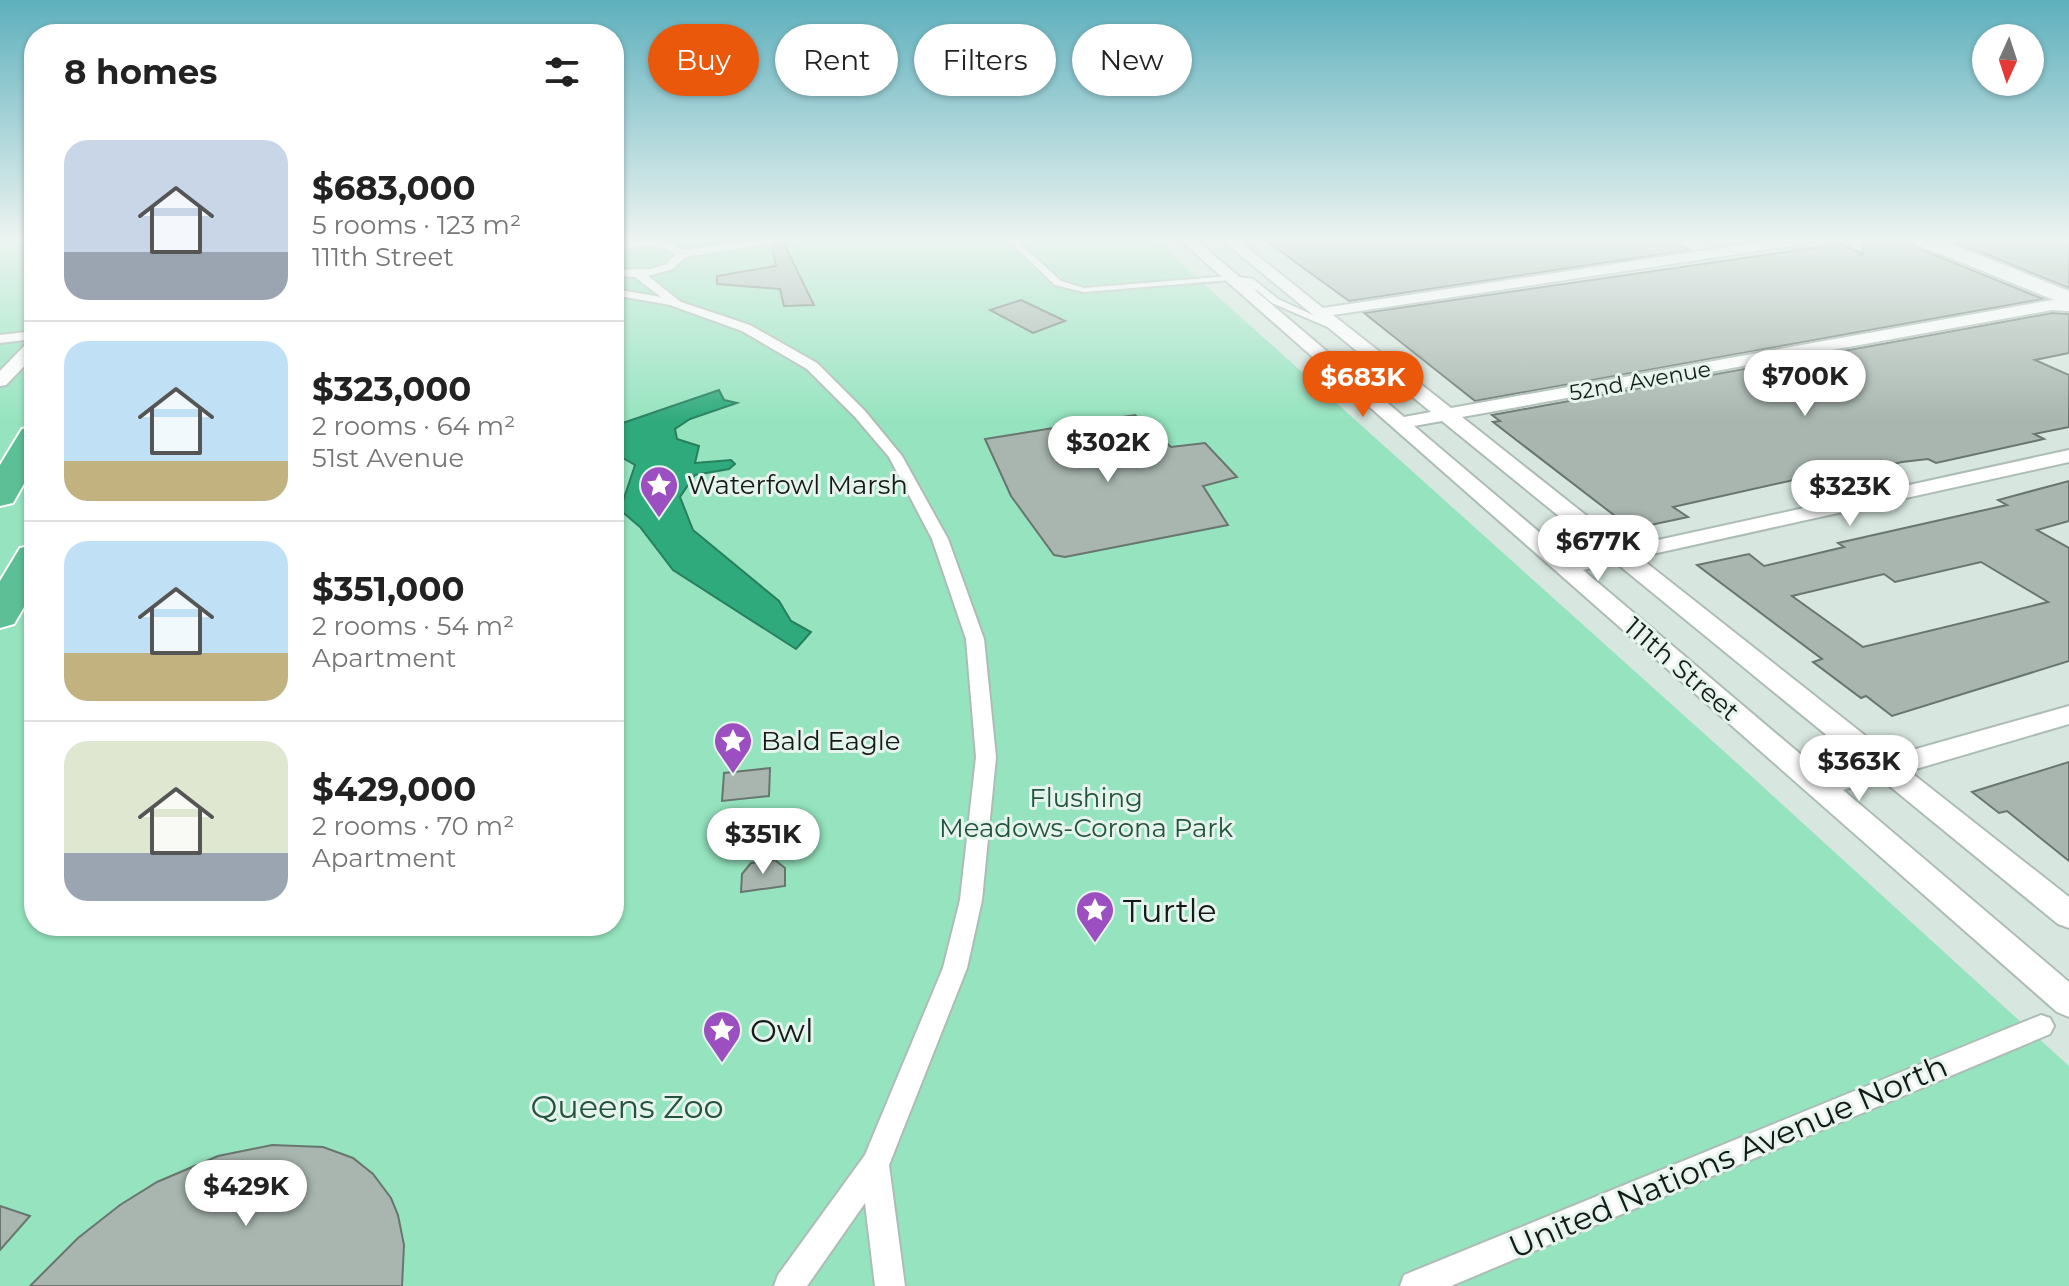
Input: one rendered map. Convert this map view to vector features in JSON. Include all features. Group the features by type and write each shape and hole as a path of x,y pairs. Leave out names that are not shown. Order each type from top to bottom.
{"highway":[{"path":"0,497 24,454"},
{"path":"0,497 24,463"},
{"path":"0,615 24,573"}],"street":[{"path":"656,300 677,304 746,328 812,366 860,414 895,456 940,539 975,639 986,757 971,900 955,968 875,1165 789,1286"},
{"path":"672,300 677,304"},
{"name":"111th Street","path":"1255,300 2069,1002"},
{"name":"111th Street","path":"1302,300 2069,915"},
{"path":"1318,313 1404,300"},
{"name":"52nd Avenue","path":"1400,423 2052,305 2069,306"},
{"path":"0,339 24,336"},
{"path":"0,381 24,356"},
{"path":"1565,567 2069,456"},
{"path":"1818,787 2069,715"},
{"name":"United Nations Avenue North","path":"1415,1286 2041,1026"},
{"path":"875,1165 890,1286"}],"lane":[{"path":"1274,300 1337,328"}],"green space":[{"name":"Flushing Meadows-Corona Park","path":"0,300 24,300 24,936 624,936 624,300 1222,300 2069,1066 2069,1286 0,1286"}],"shaded area":[{"name":"Waterfowl Marsh","path":"719,390 724,400 737,403 690,419 675,429 677,439 699,446 695,463 731,460 735,464 729,469 695,475 680,497 693,530 779,601 791,621 811,632 796,649 673,570 640,527 624,513 624,498 635,465 624,459 624,423"}],"building":[{"path":"783,300 812,300 814,305 784,306"},
{"path":"1021,300 1065,321 1033,333 990,310"},
{"path":"1454,300 2037,300 1475,401 1364,313"},
{"path":"2052,313 2069,314 2069,353 2035,360 2069,375 2069,427 2034,434 2044,439 1936,463 1928,459 1902,462 1815,481 1807,477 1673,507 1688,517 1632,529 1493,422 1500,421 1492,415"},
{"path":"1135,415 1171,447 1205,443 1237,477 1203,486 1228,525 1065,557 1054,555 1011,496 985,439"},
{"path":"2069,481 2069,521 2037,530 2069,548 2069,661 1892,716 1866,696 1861,698 1813,662 1822,659 1697,565 1749,554 1764,566 1844,547 1838,543 2007,505 1998,500","holes":["1981,562 2048,602 1863,647 1792,596 1884,574 1895,582"]},
{"path":"2069,762 2069,861 2007,811 1999,813 1972,792"},
{"path":"770,768 769,796 722,801 724,773"},
{"path":"775,860 785,868 785,886 741,892 742,874 751,863"},
{"path":"272,1145 323,1147 353,1158 373,1174 391,1198 398,1215 404,1245 402,1286 30,1286 78,1238 120,1205 157,1182 218,1156"},
{"path":"0,1206 30,1216 0,1250"}],"place":[{"name":"Waterfowl Marsh","path":"659,519"},
{"name":"Bald Eagle","path":"733,775"},
{"name":"Turtle","path":"1095,944"},
{"name":"Owl","path":"722,1064"}],"park label":[{"name":"Queens Zoo","path":"627,1106"}]}
